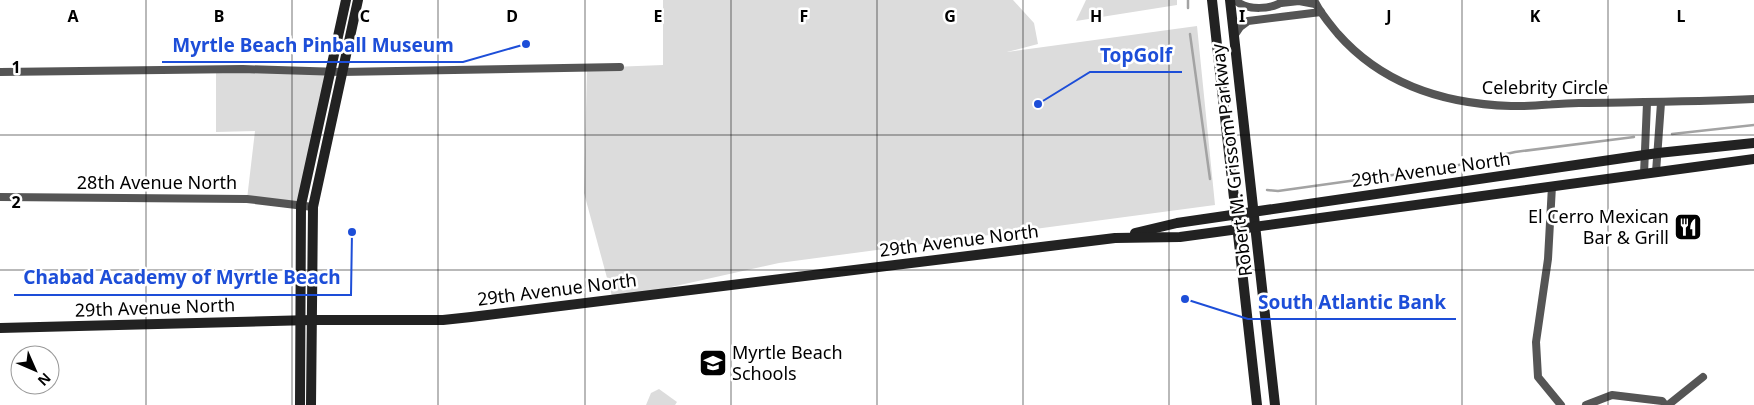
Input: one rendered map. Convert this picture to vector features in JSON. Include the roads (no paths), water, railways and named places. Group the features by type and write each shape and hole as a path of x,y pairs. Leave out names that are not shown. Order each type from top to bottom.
{"main road":[{"path":"311,405 301,205 346,0"},
{"path":"300,405 313,207 358,0"},
{"name":"Robert M. Grissom Parkway","path":"1212,0 1257,405"},
{"name":"Robert M. Grissom Parkway","path":"1230,0 1276,405"},
{"name":"29th Avenue North","path":"1115,238 1177,223 1237,214 1658,153 1754,143"},
{"name":"29th Avenue North","path":"0,328 443,320 1115,238 1180,237 1754,159"}],"street":[{"path":"1234,0 1251,8 1283,2 1314,2"},
{"name":"Celebrity Circle","path":"1314,2 1364,60 1391,79 1429,95 1461,102 1512,106 1754,99"},
{"path":"1234,36 1240,27 1248,21 1321,12"},
{"path":"0,72 239,70 341,72 620,67"},
{"path":"1644,174 1647,102"},
{"path":"1656,172 1661,103"},
{"path":"1552,186 1548,259 1536,342 1538,377 1561,405"},
{"name":"28th Avenue North","path":"0,197 246,199 313,207"},
{"path":"1586,405 1612,395 1662,401 1666,405 1703,377"}],"waterway":[{"path":"1188,0 1188,8"},
{"path":"1190,34 1210,179"},
{"path":"1672,134 1754,125"},
{"path":"1267,190 1278,191 1450,167 1515,152 1634,137"}],"place":[{"name":"Myrtle Beach Pinball Museum","path":"526,44"},
{"name":"TopGolf","path":"1038,104"},
{"name":"El Cerro Mexican Bar & Grill","path":"1688,227"},
{"name":"Chabad Academy of Myrtle Beach","path":"352,232"},
{"name":"South Atlantic Bank","path":"1185,299"},
{"name":"Myrtle Beach Schools","path":"713,363"}]}
